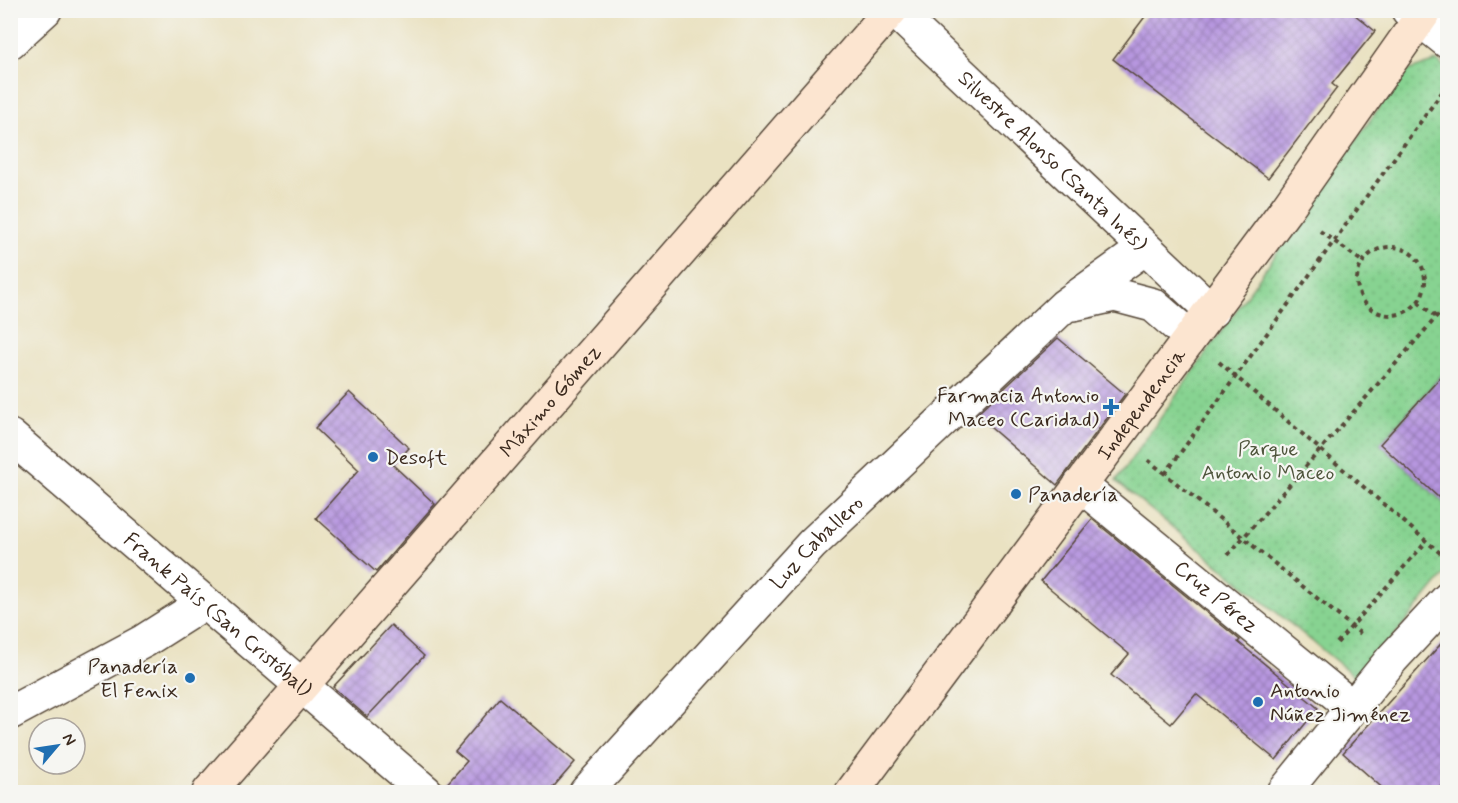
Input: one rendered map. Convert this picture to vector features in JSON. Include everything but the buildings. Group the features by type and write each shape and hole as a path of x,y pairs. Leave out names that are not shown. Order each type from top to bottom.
{"main road":[{"name":"Máximo Gómez","path":"209,792 893,10"},
{"name":"Independencia","path":"852,792 1287,208 1418,14"}],"street":[{"path":"10,42 45,10"},
{"name":"Silvestre Alonso (Santa Inés)","path":"893,10 1212,310"},
{"path":"1418,14 1448,42"},
{"name":"Luz Caballero","path":"586,792 812,544 1064,306 1145,248"},
{"path":"1064,306 1115,295 1153,304 1190,336"},
{"name":"Frank País (San Cristóbal)","path":"10,436 426,792"},
{"name":"Cruz Pérez","path":"1080,485 1352,707"},
{"path":"1284,792 1392,659 1448,599"},
{"path":"10,713 144,640 204,603"}],"path":[{"path":"1165,474 1448,84"},
{"path":"1441,93 1448,99"},
{"path":"1287,208 1363,262"},
{"path":"1398,246 1409,251 1418,259 1426,280 1424,291 1418,302 1409,310 1399,314 1377,312 1368,306 1358,287 1357,276 1366,256 1386,247 1398,246"},
{"path":"1418,302 1436,317"},
{"path":"1202,585 1448,304"},
{"path":"1190,336 1448,560"},
{"path":"1117,435 1392,659"},
{"path":"1310,673 1426,542"}],"green space":[{"name":"Parque Antonio Maceo","path":"1437,61 1447,69 1447,369 1380,444 1447,506 1447,572 1358,679 1116,481 1404,72"}],"place":[{"name":"Farmacia Antonio Maceo (Caridad)","path":"1111,407"},
{"name":"Desoft","path":"373,457"},
{"name":"Panadería","path":"1016,494"},
{"name":"Panadería El Fenix","path":"190,678"},
{"name":"Antonio Núñez Jiménez","path":"1258,702"}]}
